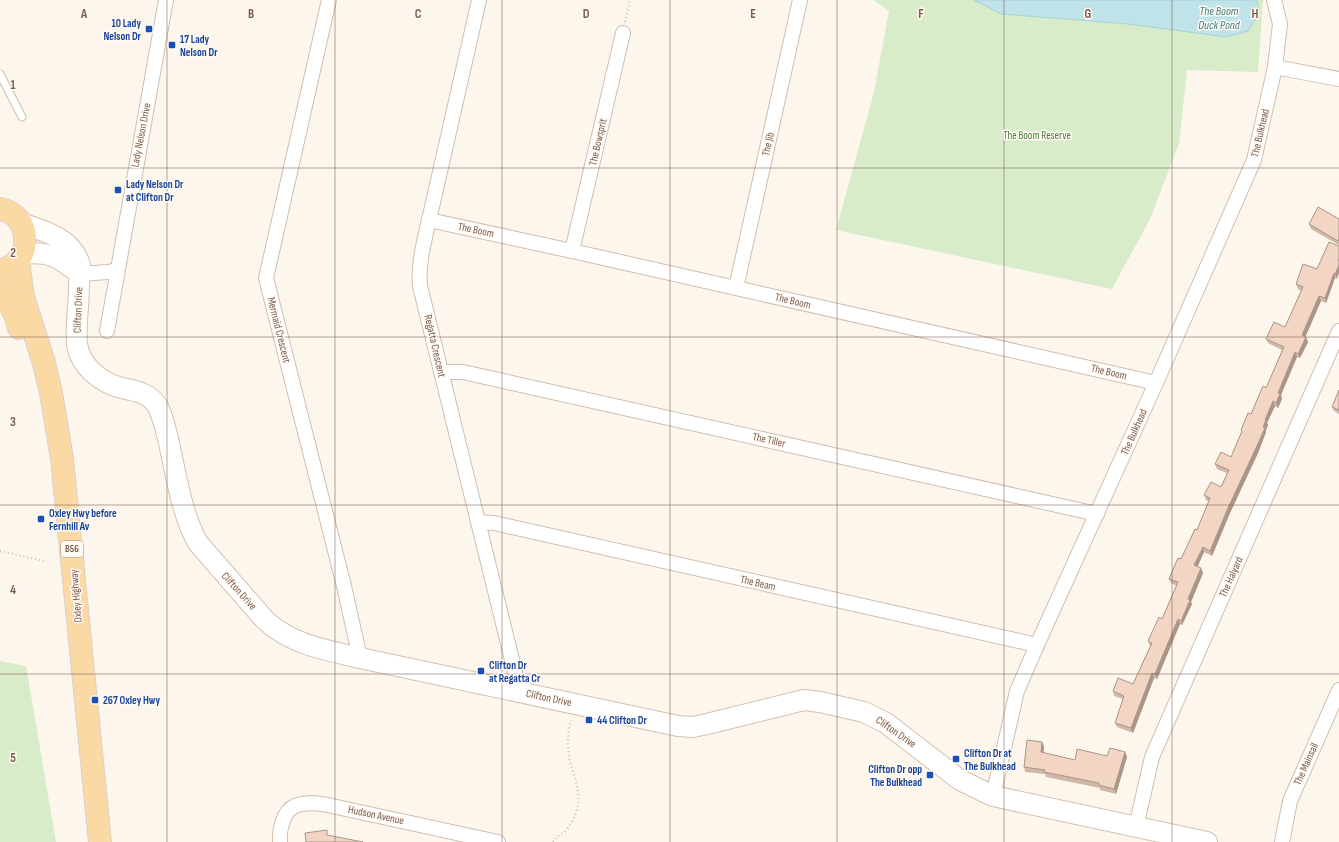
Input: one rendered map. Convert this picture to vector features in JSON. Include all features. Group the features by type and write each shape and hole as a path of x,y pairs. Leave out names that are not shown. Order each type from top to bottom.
{"main road":[{"name":"B56","path":"8,212 26,238 25,247 13,261"},
{"name":"Oxley Highway","path":"13,261 44,363 53,400 62,459 100,842"},
{"name":"Oxley Highway","path":"0,288 15,314 20,328 32,376 44,436 51,492 85,842"}],"street":[{"name":"Lady Nelson Drive","path":"107,331 166,0"},
{"name":"Mermaid Crescent","path":"329,0 266,278 344,586 360,658"},
{"name":"Regatta Crescent","path":"479,0 429,220 419,272 420,286 515,672 512,690"},
{"name":"The Jib","path":"736,288 800,0"},
{"name":"The Bulkhead","path":"993,796 1018,691 1037,645 1156,383 1254,160 1275,67 1280,24 1274,0"},
{"name":"The Bowsprit","path":"572,251 623,33"},
{"path":"1275,67 1339,79"},
{"name":"Clifton Drive","path":"8,212 56,237 72,249 77,256 80,265 76,332 77,345 86,365 104,382 114,386 138,391 152,399 158,407 165,428 187,516 193,534 198,543 265,620 276,630 298,642 360,658 678,726 707,724 804,700 827,703 864,712 886,723 960,780 993,796 1207,842"},
{"name":"The Boom","path":"429,220 1156,383"},
{"name":"Clifton Drive","path":"13,261 38,252 54,256 80,274"},
{"path":"80,274 118,270"},
{"name":"The Halyard","path":"1136,827 1152,757 1339,331"},
{"name":"The Tiller","path":"441,372 464,372 1097,514"},
{"name":"The Beam","path":"478,522 494,523 1037,645"},
{"name":"The Mainsail","path":"1282,842 1290,801 1339,690"},
{"name":"Hudson Avenue","path":"280,842 280,834 284,817 294,806 308,803 324,804 498,842"}],"lane":[{"path":"0,74 22,117"}],"path":[{"path":"623,33 630,0"},
{"path":"0,551 44,561"},
{"path":"553,842 555,837 563,833 570,826 578,804 578,793 569,756 568,741 571,718"}],"green space":[{"name":"The Boom Reserve","path":"873,0 1263,0 1258,72 1187,70 1179,144 1150,219 1112,289 836,230 874,92 889,11"},
{"path":"0,661 26,666 56,842 0,842"}],"water":[{"name":"The Boom Duck Pond","path":"974,0 1257,0 1259,14 1248,31 1227,37 1128,24 1001,14"}],"building":[{"path":"1318,207 1339,219 1338,241 1309,224"},
{"path":"1329,242 1339,246 1339,265 1335,274 1334,273 1325,298 1319,296 1302,335 1306,337 1298,354 1295,352 1278,393 1280,394 1276,403 1273,401 1265,420 1263,427 1265,428 1210,551 1203,547 1194,565 1201,568 1188,599 1190,600 1181,621 1178,619 1155,674 1152,673 1131,728 1115,723 1124,696 1113,691 1118,678 1133,684 1152,643 1148,641 1159,617 1162,619 1178,582 1169,579 1178,558 1181,559 1195,529 1197,530 1210,498 1204,495 1211,482 1221,487 1229,470 1215,464 1221,452 1231,457 1248,413 1251,414 1263,386 1266,388 1284,347 1266,339 1274,322 1285,327 1303,287 1296,284 1303,264 1317,269"},
{"path":"1339,390 1339,410 1332,407"},
{"path":"1027,740 1042,742 1041,752 1075,760 1077,749 1107,756 1110,748 1125,752 1114,789 1099,785 1099,783 1044,772 1045,770 1024,767"},
{"path":"327,830 327,835 363,842 306,842 305,833"}],"place":[{"name":"10 Lady Nelson Dr","path":"149,29"},
{"name":"17 Lady Nelson Dr","path":"172,45"},
{"name":"Lady Nelson Dr at Clifton Dr","path":"118,190"},
{"name":"Oxley Hwy before Fernhill Av","path":"41,519"},
{"name":"Clifton Dr at Regatta Cr","path":"481,671"},
{"name":"267 Oxley Hwy","path":"95,700"},
{"name":"44 Clifton Dr","path":"589,720"},
{"name":"Clifton Dr at The Bulkhead","path":"956,759"},
{"name":"Clifton Dr opp The Bulkhead","path":"930,775"}]}
